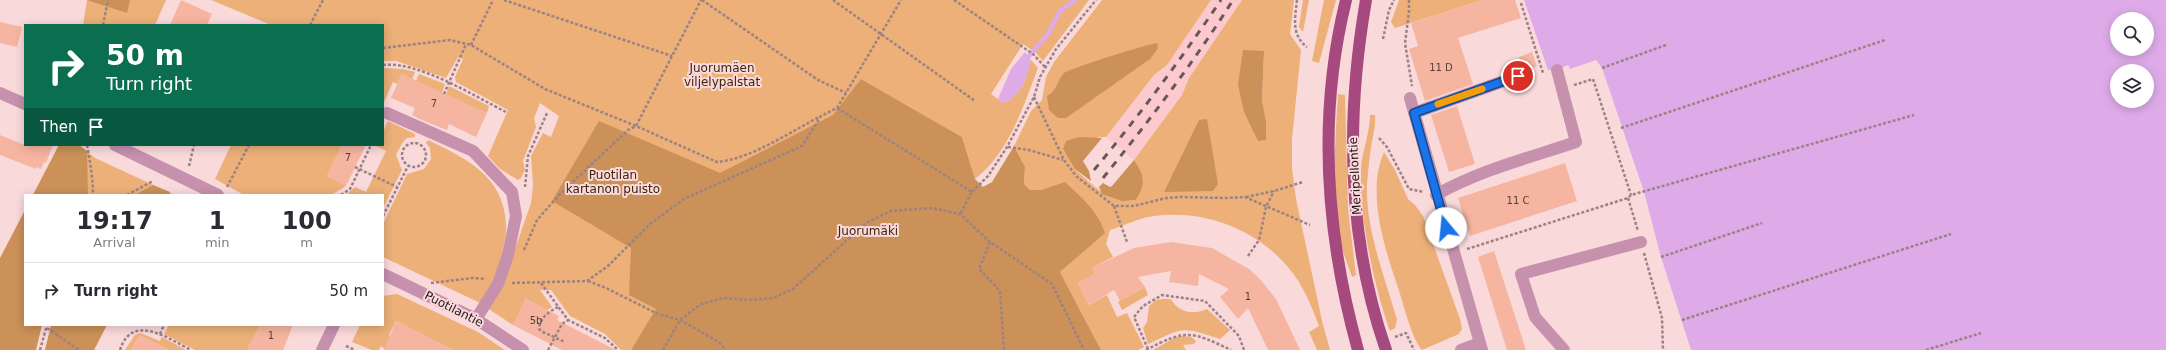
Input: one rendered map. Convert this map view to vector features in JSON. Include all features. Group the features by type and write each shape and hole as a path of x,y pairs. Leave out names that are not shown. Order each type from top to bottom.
{"main road":[{"name":"Meripellontie","path":"1346,0 1332,88 1328,142 1328,187 1333,240 1339,277 1358,350"},
{"name":"Meripellontie","path":"1366,0 1356,82 1353,136 1354,185 1365,274 1386,350"}],"street":[{"path":"1436,195 1452,186 1493,169 1576,142 1557,70"},
{"path":"1414,113 1518,76"},
{"path":"0,93 24,104"},
{"path":"1410,98 1436,195 1481,346 1461,350"},
{"path":"387,112 473,151 512,192 516,216 508,255 498,284 476,319"},
{"path":"117,146 222,192"},
{"path":"1564,350 1535,317 1521,274 1641,242"},
{"name":"Puotilantie","path":"384,274 476,319 523,350"},
{"path":"322,350 334,326"}],"path":[{"path":"103,24 108,0"},
{"path":"311,24 323,0"},
{"path":"471,45 493,0"},
{"path":"504,0 672,56"},
{"path":"523,252 537,220 559,195 636,126 701,0 818,80 846,93"},
{"path":"833,0 880,35 975,101"},
{"path":"384,48 450,40 471,45 545,89 636,126 717,162 730,161 748,154 837,108 901,0"},
{"path":"954,0 1033,54 1046,68"},
{"path":"960,214 972,192 988,176 1008,147 1034,97 1040,77 1056,49 1096,0"},
{"path":"1297,0 1294,29 1300,42 1308,47"},
{"path":"1383,39 1389,10 1394,0"},
{"path":"1409,0 1405,43 1413,82 1410,98"},
{"path":"1621,128 1885,40"},
{"path":"444,94 466,44"},
{"path":"1602,68 1666,45"},
{"path":"384,65 395,64 407,67 449,83 506,112"},
{"path":"1034,97 1064,160 1076,176 1114,206 1127,242"},
{"path":"837,108 972,192"},
{"path":"524,192 528,156 547,113"},
{"path":"1454,253 1628,198 1630,195 1914,115"},
{"path":"587,281 608,266 650,224 684,199 802,146 821,116"},
{"path":"1379,138 1387,147 1409,189 1436,195"},
{"path":"414,143 421,145 427,156 424,163 417,168 408,166 402,157 404,150 414,143"},
{"path":"87,146 90,152 93,194"},
{"path":"188,170 194,146"},
{"path":"222,192 247,146"},
{"path":"342,194 350,189 371,146"},
{"path":"1008,147 1029,150 1064,160"},
{"path":"355,166 397,187"},
{"path":"384,214 408,166"},
{"path":"129,194 153,181"},
{"path":"1114,206 1134,206 1166,198 1245,197 1274,191 1303,182"},
{"path":"1248,256 1258,240 1266,207 1274,191"},
{"path":"1245,197 1310,225"},
{"path":"1628,198 1662,318 1663,350"},
{"path":"663,350 680,320 701,304 723,298 750,300 773,298 793,289 866,223 891,211 932,208 960,214 990,242 1052,284 1084,350"},
{"path":"1661,257 1762,222"},
{"path":"1682,320 1951,234"},
{"path":"990,242 979,269 1000,291 1004,350"},
{"path":"427,283 472,278 491,280 498,284 587,281 606,288 658,314 680,320 719,342 726,350"},
{"path":"541,283 568,320 605,338 618,350"},
{"path":"1231,350 1208,339 1184,334 1174,336 1147,350 1134,317 1143,306 1162,295 1205,301 1239,336 1244,350"},
{"path":"558,307 547,313 540,324 539,329 566,342"},
{"path":"548,350 562,324 568,320"},
{"path":"160,334 164,326"},
{"path":"40,350 47,327 79,350"},
{"path":"120,350 128,337 138,330 150,330 191,350"},
{"path":"586,335 589,330"},
{"path":"1406,333 1414,350"},
{"path":"1926,350 1981,333"},
{"path":"346,346 355,350"}],"shaded area":[{"path":"1211,0 1242,0 1189,78 1182,95 1134,160 1106,137 1154,75 1167,65"},
{"path":"1524,0 2166,0 2166,350 1691,350 1661,257 1644,192 1602,68 1596,60 1570,69 1568,65 1557,70 1548,70"},
{"path":"1025,52 1031,60 1025,80 1015,96 1003,103 998,99 1011,69"}],"green space":[{"path":"87,0 166,0 155,24 83,24"},
{"path":"87,0 130,0 127,13"},
{"path":"211,0 1089,0 1043,61 1036,53 1023,44 991,94 1003,103 1009,100 1015,96 1022,86 1031,60 1038,68 1014,128 1006,143 987,168 975,179 962,137 861,79 717,332 650,320 631,350 621,350 605,334 570,316 551,290 540,290 552,307 547,310 526,299 513,325 478,302 384,257 384,222 407,174 424,169 431,159 430,148 426,143 428,140 469,162 490,181 498,193 504,208 506,229 502,255 515,249 531,203 533,185 531,156 543,133 551,137 559,116 540,103 534,118 536,127 523,161 525,170 521,178 518,180 500,169 488,156 508,110 456,82 455,77 463,59 458,57 446,78 396,61 384,61 384,24 269,24"},
{"path":"1102,0 1211,0 1167,65 1154,75 1106,137 1098,137 1075,169 1095,187 1109,196 1117,199 1136,200 1143,184 1143,180 1140,170 1134,160 1182,95 1189,78 1242,0 1294,0 1290,34 1301,50 1292,139 1292,168 1296,199 1322,321 1330,350 1317,350 1309,332 1319,326 1309,301 1299,282 1286,264 1270,249 1233,227 1213,220 1192,216 1170,215 1148,217 1110,230 1106,244 1113,257 1092,268 1095,274 1078,283 1089,305 1107,295 1117,317 1127,313 1144,347 1138,350 1101,350 1060,272 1104,233 1065,183 1041,190 1030,190 1024,184 1025,167 1014,146 1031,111 1042,100 1046,77 1054,62","holes":["1264,51 1262,100 1266,121 1258,141 1254,131"]},
{"path":"1303,0 1309,0 1303,32 1299,27"},
{"path":"1324,0 1336,0 1319,63 1312,61"},
{"path":"1399,0 1482,0 1395,28 1391,22"},
{"path":"1157,43 1158,48 1150,59 1066,118 1058,118 1049,110 1047,96 1055,89 1063,74 1092,62"},
{"path":"1243,50 1264,51 1262,100 1266,121 1266,140 1258,141 1244,112 1238,85"},
{"path":"384,68 403,69 415,72 412,79 402,74 397,84 393,82 384,102"},
{"path":"419,74 445,84 442,93 416,81"},
{"name":"Juorumäki","path":"861,79 962,137 975,179 983,187 992,182 1014,146 1025,167 1024,184 1030,190 1041,190 1065,182 1088,205 1098,218 1105,233 1060,272 1101,350 631,350 656,309 629,295 631,248 552,201 599,121 720,173 833,115"},
{"path":"449,86 489,106 487,113 446,95"},
{"path":"1338,94 1345,95 1348,209 1356,275 1352,277 1341,244 1336,207 1335,169"},
{"path":"1370,115 1375,115 1375,125 1368,171 1368,203 1377,254 1397,320 1395,328 1390,331 1373,273 1362,208 1361,169"},
{"path":"1207,119 1218,184 1213,191 1164,192 1199,120"},
{"path":"388,121 415,134 415,137 407,138 396,155 402,170 384,206 384,194 347,194 355,187 366,192 386,151 376,146 384,146 384,130"},
{"path":"1079,137 1102,138 1083,161 1089,171 1091,181 1075,169 1063,149 1066,141"},
{"path":"58,146 80,146 95,158 173,194 34,194"},
{"path":"58,146 80,146 87,151 88,194 34,194"},
{"path":"231,146 342,146 327,176 346,186 333,194 242,194 215,179"},
{"path":"1384,152 1395,170 1408,199 1415,205 1423,216 1460,319 1462,329 1459,334 1422,350 1412,333 1384,244 1380,225 1377,206 1377,187 1379,169"},
{"path":"1134,160 1140,170 1143,180 1143,184 1136,200 1122,201 1102,194 1099,187 1103,183 1110,187 1112,186"},
{"path":"153,185 170,192 169,194 137,194"},
{"path":"24,212 24,326 42,326 36,350 0,350 0,258"},
{"path":"1145,287 1148,295 1122,310 1118,302"},
{"path":"397,294 478,332 505,350 453,350 396,321 389,335 391,336 385,349 381,346 379,350 372,350 352,342 360,326 384,326 384,296"},
{"path":"1171,299 1174,304 1187,312 1197,312 1207,309 1230,330 1220,339 1190,330 1183,330 1169,334 1148,344 1143,328 1147,322 1149,306 1156,300"},
{"path":"51,326 106,326 94,350 45,350"},
{"path":"168,326 259,326 247,350 195,350 164,334"},
{"path":"140,333 160,341 162,337 186,350 169,350 139,335 131,350 125,350 135,335"},
{"path":"1182,336 1191,337 1196,341 1194,344 1183,345 1186,350 1153,350 1174,338"}],"building":[{"path":"181,0 212,14 207,24 170,24"},
{"path":"1482,0 1515,0 1521,18 1458,38 1473,84 1425,101 1409,49 1418,46 1411,23"},
{"path":"0,22 22,27 17,47 0,43"},
{"path":"1532,52 1537,66 1524,71 1519,57"},
{"path":"402,74 487,113 476,137 449,124 447,130 422,120 412,115 415,108 391,98"},
{"path":"1457,106 1475,164 1449,172 1431,115"},
{"path":"0,135 24,145 24,146 53,146 46,163 44,162 41,169 36,167 36,169 0,155"},
{"path":"342,146 366,146 346,186 327,176"},
{"path":"1565,163 1577,201 1470,236 1458,198"},
{"path":"1171,242 1212,248 1249,269 1260,279 1276,299 1300,350 1268,350 1248,308 1238,319 1220,297 1229,289 1199,274 1198,286 1169,282 1171,271 1138,277 1145,287 1120,301 1114,290 1089,305 1078,283 1095,274 1092,268 1134,248"},
{"path":"1494,251 1526,350 1507,350 1478,257"},
{"path":"526,299 559,316 557,320 616,350 562,350 513,325"},
{"path":"396,321 453,350 384,350"},
{"path":"259,326 293,326 283,350 247,350"},
{"path":"139,335 169,350 131,350"}],"waterway":[{"path":"1029,56 1048,34 1060,11 1075,0"}],"railway":[{"path":"1094,170 1159,87 1221,0"},
{"path":"1103,178 1171,91 1233,0"}],"slow traffic":[{"path":"1438,104 1482,89"}],"route":[{"path":"1446,228 1414,113 1518,76"}],"park label":[{"name":"Juorumäen viljelypalstat","path":"722,75"},
{"name":"Puotilan kartanon puisto","path":"613,182"}]}
